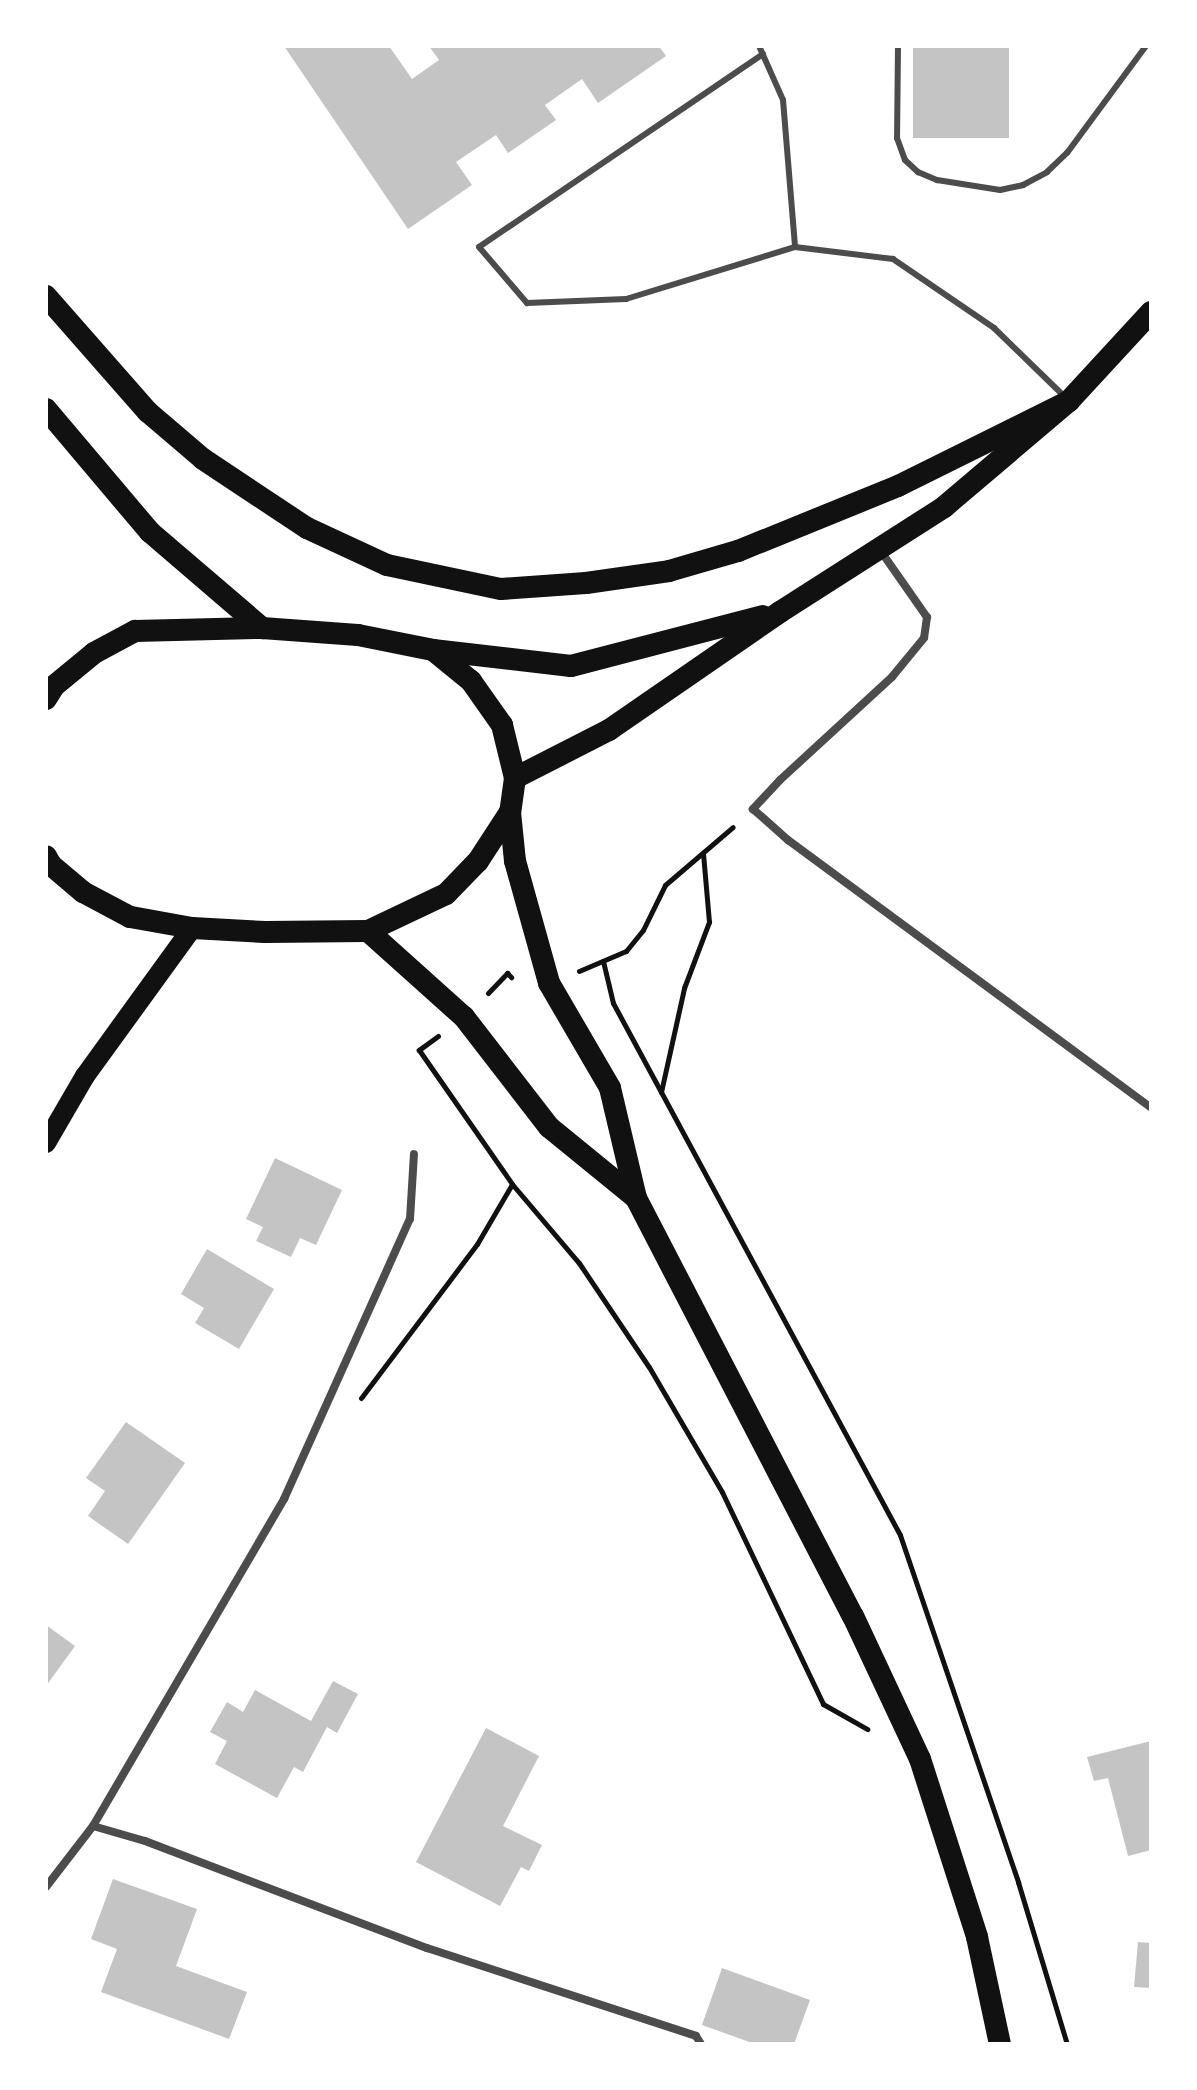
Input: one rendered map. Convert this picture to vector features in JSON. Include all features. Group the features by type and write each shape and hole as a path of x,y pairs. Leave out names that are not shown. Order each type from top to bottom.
{"highway":[{"path":"46,296 148,412 203,459 307,528 387,565 501,589 586,583 669,571 738,551 898,486 1069,401"},
{"path":"515,778 609,730 780,612 944,507 1069,401 1150,315"},
{"path":"46,409 150,532 262,628"},
{"path":"46,699 54,686 94,653 135,631 262,628 358,635 433,650 571,666 780,612"},
{"path":"433,650 471,681 502,725 515,778 510,812 515,861 549,983 610,1088 636,1198 853,1616 920,1759 977,1937 1000,2044"},
{"path":"46,856 51,865 83,892 130,917 192,928 265,932 368,931 446,894 478,861 510,812"},
{"path":"368,931 464,1017 549,1127 636,1198"}],"main road":[{"path":"46,1143 85,1076 192,928"}],"street":[{"path":"878,548 927,617 924,638 892,677 780,780 753,809 788,840 1151,1108"},
{"path":"46,1887 93,1826 284,1499 410,1219 414,1154"},
{"path":"93,1826 145,1841 427,1948 696,2036 701,2044"}],"lane":[{"path":"759,46 783,100 795,247"},
{"path":"898,46 897,138 905,160 918,172 937,180 1000,190 1023,185 1047,172 1067,153 1146,46"},
{"path":"763,54 479,247 527,303 626,299 795,247 893,259 994,328 1069,401"}],"path":[{"path":"753,809 665,885 643,930 626,951 526,993 507,973 464,1017 419,1050 512,1184 579,1263 649,1367 722,1492 823,1704 920,1759"},
{"path":"661,1092 684,988 709,922 703,852"},
{"path":"603,961 613,1003 900,1535 1018,1882 1067,2044"},
{"path":"354,1405 477,1244 512,1184"}],"building":[{"path":"284,46 389,46 412,79 439,60 429,46 659,46 666,56 598,103 582,79 545,105 556,120 508,153 496,135 456,162 472,185 408,229"},
{"path":"913,46 1009,46 1009,138 913,138"},
{"path":"275,1158 342,1190 316,1245 300,1238 291,1257 256,1241 263,1227 246,1219"},
{"path":"207,1249 274,1289 239,1349 195,1323 204,1308 181,1294"},
{"path":"126,1422 185,1463 128,1544 88,1516 105,1491 86,1478"},
{"path":"46,1625 75,1646 46,1686"},
{"path":"333,1681 358,1694 337,1733 327,1727 303,1772 294,1767 277,1798 215,1764 227,1741 210,1732 227,1702 243,1712 255,1690 311,1721"},
{"path":"486,1728 539,1756 503,1826 542,1845 529,1871 521,1867 500,1906 416,1862"},
{"path":"1151,1741 1151,1850 1128,1856 1108,1778 1094,1781 1087,1757"},
{"path":"113,1879 197,1909 176,1966 247,1992 229,2039 101,1992 117,1949 91,1939"},
{"path":"1138,1942 1151,1943 1151,1988 1134,1987"},
{"path":"722,1968 810,2000 794,2044 755,2044 702,2025"}]}
